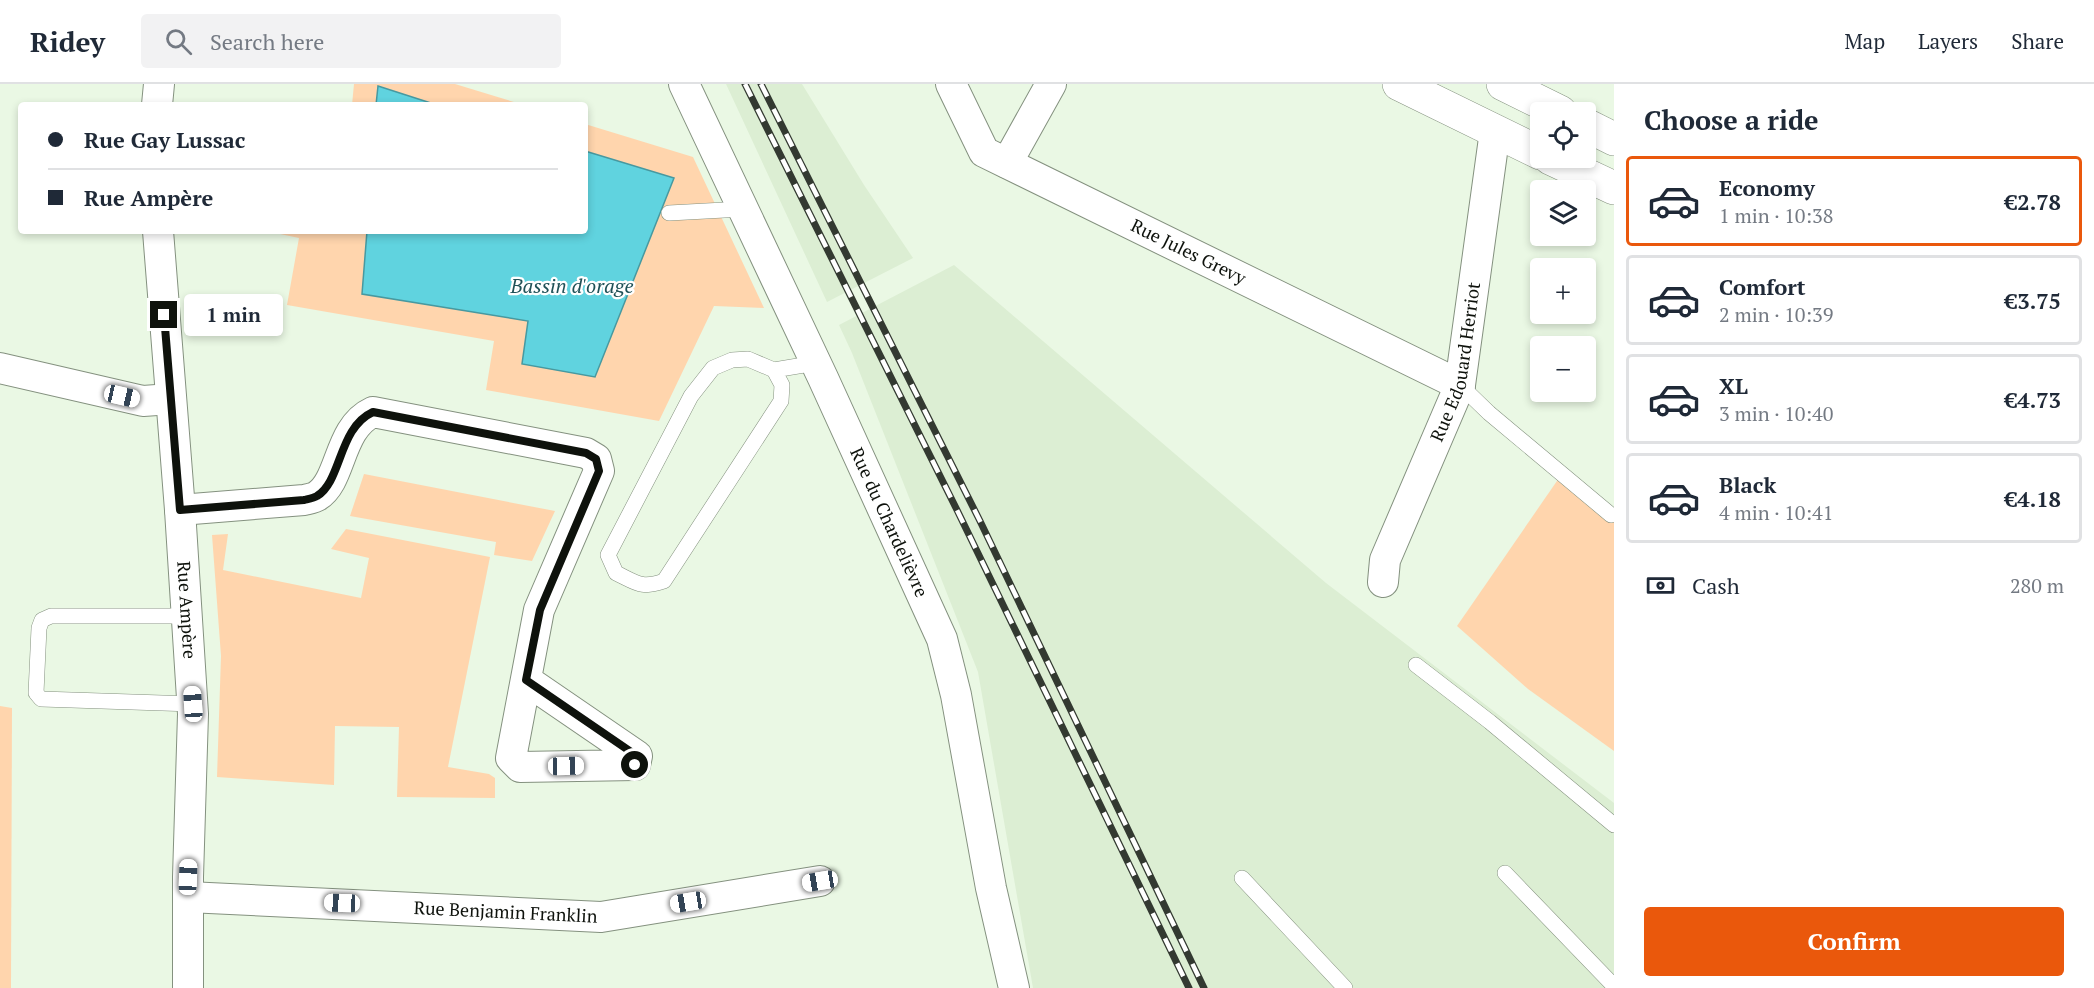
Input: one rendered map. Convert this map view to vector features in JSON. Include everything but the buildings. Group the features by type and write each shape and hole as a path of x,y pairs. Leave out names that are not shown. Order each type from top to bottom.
{"main road":[{"path":"1503,84 1540,102"},
{"path":"1403,85 1530,148"},
{"path":"1596,130 1614,140"},
{"path":"1571,168 1614,188"}],"street":[{"path":"158,102 159,84"},
{"name":"Rue du Chardelièvre","path":"684,84 816,363 933,618 949,661 991,888 1014,988"},
{"name":"Rue Jules Grevy","path":"951,84 984,152 1460,385"},
{"path":"1007,163 1051,84"},
{"name":"Rue Edouard Herriot","path":"1383,582 1385,560 1460,385 1495,131"},
{"name":"Rue Ampère","path":"158,234 193,704 188,988"},
{"path":"0,368 143,401 171,399"},
{"path":"180,510 304,500 318,495 328,484 352,430 363,417 373,412 586,453 596,459 599,471 540,610 526,680"},
{"name":"Rue Benjamin Franklin","path":"188,897 601,917 820,881"}],"lane":[{"path":"669,213 743,209"},
{"path":"774,370 782,385 781,401 664,581 649,586 616,573 608,555 691,396 713,368 732,360 748,359 774,370 816,363"},
{"path":"1460,385 1489,413 1611,515"},
{"path":"187,616 51,616 42,620 39,628 36,693 42,699 193,704"},
{"path":"1416,665 1490,722 1614,825"},
{"path":"1505,873 1614,986"},
{"path":"1242,878 1345,988"}],"shaded area":[{"path":"354,84 455,84 514,102 352,102"},
{"path":"726,84 802,84 864,185 913,258 827,302"},
{"path":"588,125 693,157 764,308 714,306 659,421 486,390 494,341 287,305 299,238 280,234 588,234"},
{"path":"954,265 1326,583 1614,803 1614,988 1033,988 978,672 839,325"},
{"path":"364,474 555,511 532,561 494,555 496,542 350,516"},
{"path":"1559,478 1614,516 1614,751 1528,689 1457,626"},
{"path":"346,529 490,557 448,767 489,774 495,778 495,798 397,797 399,727 335,726 334,785 217,777 221,656 212,535 228,534 223,570 361,598 369,558 331,549"},
{"path":"0,706 12,708 11,988 0,988"}],"water":[{"path":"378,86 428,102 376,102"},
{"name":"Bassin d'orage","path":"588,152 674,178 595,377 522,364 528,321 362,294 367,234 588,234"}],"railway":[{"path":"745,84 957,510 1189,988"},
{"path":"761,84 980,521 1204,988"}],"route":[{"path":"164,315 180,510 304,500 318,495 328,484 352,430 363,417 373,412 586,453 596,459 599,471 540,610 526,680 637,756 635,765"}]}
